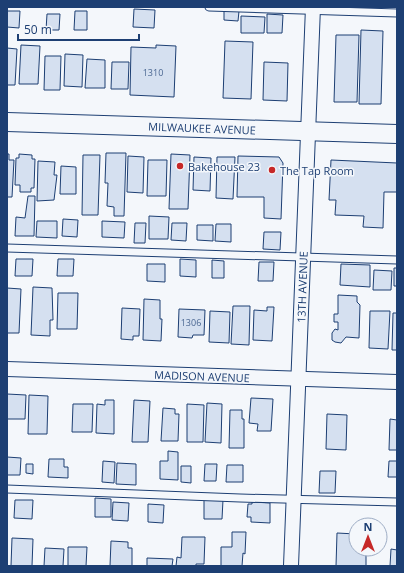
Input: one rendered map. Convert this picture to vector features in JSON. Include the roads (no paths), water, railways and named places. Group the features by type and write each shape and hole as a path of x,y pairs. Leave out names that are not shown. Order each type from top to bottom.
{"street":[{"name":"13TH AVENUE","path":"291,566 313,9"},
{"name":"MILWAUKEE AVENUE","path":"7,122 397,134"},
{"name":"MADISON AVENUE","path":"7,368 397,382"}],"lane":[{"path":"209,7 313,9 397,13"},
{"path":"7,248 397,260"},
{"path":"7,489 294,500 397,502"}],"place":[{"name":"Bakehouse 23","path":"180,166"},
{"name":"The Tap Room","path":"272,170"}]}
